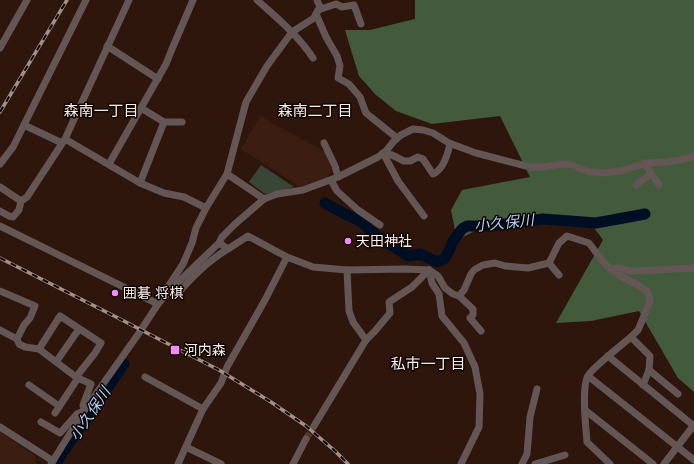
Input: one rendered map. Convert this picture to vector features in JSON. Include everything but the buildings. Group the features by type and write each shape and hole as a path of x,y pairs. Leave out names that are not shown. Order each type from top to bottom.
{"street":[{"path":"0,48 27,0"},
{"path":"0,164 13,147 86,0"},
{"path":"0,211 9,216 13,216 20,210 21,201 27,197 64,141 129,0"},
{"path":"109,164 166,64 193,0"},
{"path":"257,0 292,32 305,46 312,58"},
{"path":"165,296 166,291 183,264 192,243 196,228 206,208 227,174 246,102 267,66 292,32 314,18 320,8 317,0"},
{"path":"317,12 336,4 337,2 342,7 354,5 360,24"},
{"path":"317,12 326,37 338,56 340,66 338,78 349,84 360,97 366,113 397,138"},
{"path":"108,46 158,79"},
{"path":"141,108 164,122 182,122"},
{"path":"140,183 164,122"},
{"path":"24,125 64,141 109,164 140,183 164,193 184,197 206,208"},
{"path":"0,427 52,463 84,411 158,304 173,287 219,243 222,237 235,224 264,199 277,194 303,190 338,177 378,157 397,138 413,129 432,133 450,144 476,153 530,167 564,164 572,165 589,172 602,173 621,171 644,164 681,160 694,156"},
{"path":"324,143 335,166 338,177"},
{"path":"383,153 392,155 404,161 410,161 418,157 424,159 433,174 437,172 446,159 450,144"},
{"path":"383,153 398,181 424,216"},
{"path":"644,164 659,185"},
{"path":"227,174 264,199"},
{"path":"636,185 651,174"},
{"path":"331,180 337,191 358,210 380,225"},
{"path":"0,187 21,201"},
{"path":"0,226 158,304"},
{"path":"173,287 179,292 197,272 216,256 248,236 287,257 313,267 347,270 429,270 438,276 445,288 453,294 459,296 473,309 473,315 470,318 481,331"},
{"path":"549,263 559,243 567,236 589,243 610,269 647,291 650,296 650,302 638,330 608,356 588,376 585,382 584,410 587,442 608,463"},
{"path":"219,243 228,249"},
{"path":"178,464 203,409 221,382 227,367 265,300 287,257"},
{"path":"459,296 464,290 474,270 484,265 495,263 505,266 528,268 549,263"},
{"path":"549,263 559,275"},
{"path":"610,269 619,268 637,271 694,268"},
{"path":"347,270 349,311 353,322 366,340"},
{"path":"314,426 366,340 390,313 389,302 412,287 429,270"},
{"path":"429,270 432,283 439,294 442,316 464,343 475,367 480,394 479,427 461,464"},
{"path":"0,291 35,306 30,318 24,325 17,339"},
{"path":"38,349 60,316 101,343 96,353 77,377 55,413"},
{"path":"56,362 79,329"},
{"path":"0,330 17,339 19,344 25,347 38,349 77,377 90,384 83,405 84,411"},
{"path":"631,337 650,356 649,370 643,385"},
{"path":"608,356 694,426 664,464"},
{"path":"649,370 678,394"},
{"path":"588,376 694,460"},
{"path":"144,377 203,409"},
{"path":"29,385 59,406"},
{"path":"522,464 527,454 530,417 537,388"},
{"path":"584,410 653,464"},
{"path":"46,423 60,433 77,414 84,411"},
{"path":"293,464 306,439"},
{"path":"186,447 221,464"},
{"path":"534,464 565,455"}],"shaded area":[{"path":"260,116 325,152 332,169 328,177 300,187 241,149"},
{"path":"0,432 35,456 36,464 0,464"}],"green space":[{"path":"415,0 694,0 694,392 678,378 639,311 591,321 556,323 603,240 587,218 509,229 477,230 457,240 451,210 462,190 530,177 500,116 432,124 396,111 375,94 359,76 345,30 370,30 415,19"},
{"path":"261,165 294,187 265,194 249,182"}],"waterway":[{"name":"小久保川","path":"325,203 360,221 377,236 408,256 420,254 437,262 444,259 453,241 462,229 467,226 490,226 543,219 596,223 645,214"},
{"name":"小久保川","path":"56,464 124,364"}],"tunnel":[{"path":"306,439 314,426"}],"railway":[{"path":"0,112 67,0"},
{"path":"0,258 219,370 271,402 306,426 348,464"}],"place":[{"name":"天田神社","path":"348,241"},
{"name":"囲碁 将棋","path":"115,293"},
{"name":"河内森","path":"175,350"}],"district":[{"name":"森南一丁目","path":"101,111"},
{"name":"森南二丁目","path":"315,111"},
{"name":"私市一丁目","path":"428,364"}]}
